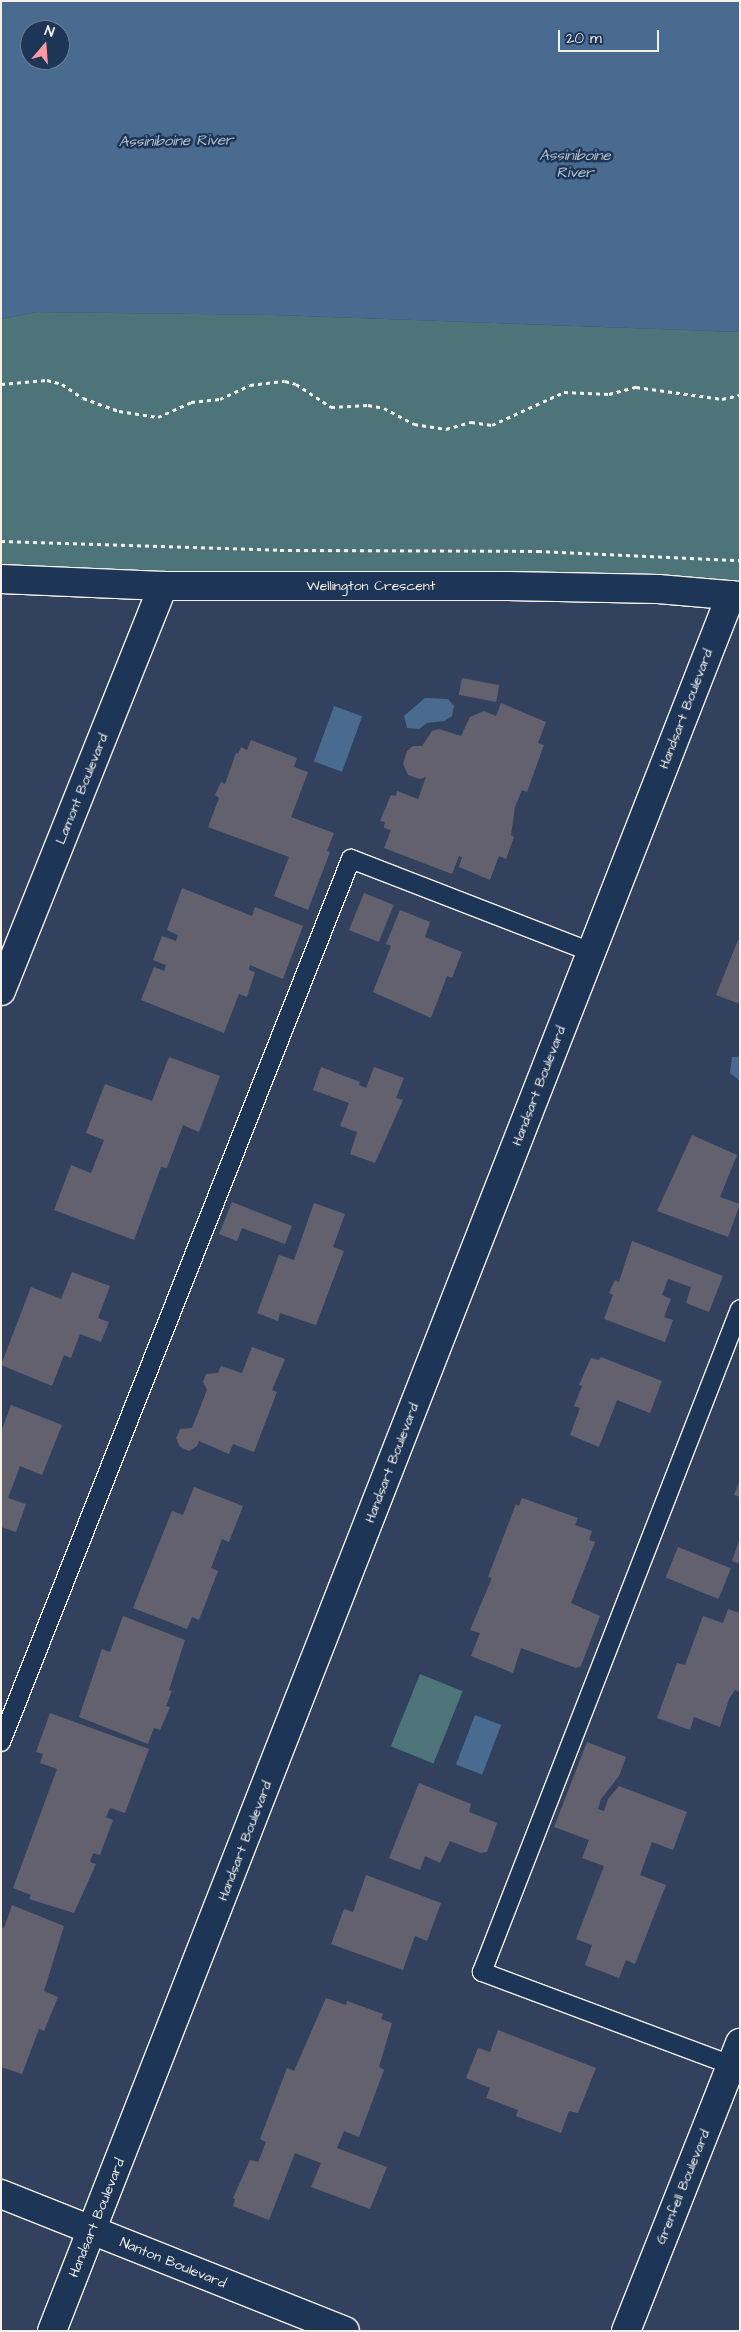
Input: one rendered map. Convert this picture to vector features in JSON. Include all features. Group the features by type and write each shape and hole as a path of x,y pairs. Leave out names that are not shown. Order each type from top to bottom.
{"street":[{"name":"Wellington Crescent","path":"1,579 163,586 518,586 658,589 735,596"},
{"name":"Lamont Boulevard","path":"4,979 163,586"},
{"name":"Handsart Boulevard","path":"52,2331 591,952 735,596"},
{"name":"Grenfell Boulevard","path":"626,2331 736,2054"},
{"name":"Nanton Boulevard","path":"1,2194 345,2331"}],"lane":[{"path":"1,1742 351,859 591,952"},
{"path":"736,2054 482,1972 740,1309"}],"path":[{"path":"1,384 48,380 62,384 83,398 120,412 158,417 191,402 220,399 250,385 284,382 296,384 331,406 376,406 414,424 437,428 471,422 492,425 564,392 609,394 636,387 722,399 740,395"},
{"path":"1,541 220,549"}],"green space":[{"path":"36,312 275,315 740,332 740,596 1,579 1,319"},
{"path":"420,1674 463,1691 433,1764 391,1746"}],"water":[{"name":"Assiniboine River","path":"1,1 740,1 740,332 275,315 36,312 1,319"},
{"path":"425,698 448,699 454,706 452,716 444,721 427,723 419,729 407,728 404,716"},
{"path":"334,706 362,716 342,772 314,761"},
{"path":"732,1057 740,1057 740,1081 730,1073"},
{"path":"475,1715 501,1725 482,1775 456,1764"}],"building":[{"path":"462,678 499,685 496,702 459,695"},
{"path":"501,703 546,722 538,743 544,745 527,792 522,790 515,807 511,835 514,837 506,859 499,856 490,880 459,867 462,857 459,856 452,874 384,848 391,830 384,828 385,822 380,821 391,795 396,796 397,791 418,799 426,777 420,779 408,775 403,764 407,751 413,746 422,746 432,731 439,729 461,736 470,717 484,711 496,716"},
{"path":"251,740 297,758 294,767 308,772 291,817 334,833 327,851 330,852 308,910 274,896 289,857 208,827 219,798 215,795 221,782 225,784 236,753 238,754 241,747 247,750"},
{"path":"182,888 252,916 255,907 303,926 283,979 250,965 249,970 255,972 247,997 239,994 224,1033 141,1000 154,967 164,971 166,965 153,960 162,936 176,941 178,935 167,930"},
{"path":"364,893 394,905 379,942 349,930"},
{"path":"400,910 430,922 425,937 462,952 452,978 447,976 431,1018 373,992 391,946 386,944"},
{"path":"738,940 740,941 740,1004 716,995"},
{"path":"169,1057 220,1076 199,1132 183,1125 167,1168 161,1167 134,1240 54,1210 71,1165 91,1173 104,1140 86,1133 105,1084 152,1101"},
{"path":"321,1067 360,1082 359,1085 366,1088 374,1067 404,1078 396,1098 403,1100 375,1163 350,1154 357,1132 340,1126 349,1103 313,1090"},
{"path":"692,1135 737,1155 720,1197 740,1204 728,1237 657,1211"},
{"path":"232,1202 292,1226 285,1244 242,1228 237,1241 219,1234"},
{"path":"314,1203 345,1214 333,1247 344,1251 316,1325 280,1313 278,1321 257,1313 279,1255 294,1260"},
{"path":"632,1241 723,1276 709,1312 686,1303 691,1287 668,1279 662,1295 671,1299 664,1317 673,1320 665,1342 604,1319 613,1295 609,1293 615,1280 619,1282"},
{"path":"72,1272 110,1286 98,1318 109,1322 101,1342 80,1334 71,1358 64,1355 52,1386 1,1365 31,1287 61,1299"},
{"path":"252,1347 285,1359 272,1390 277,1392 254,1452 233,1444 229,1454 199,1441 197,1446 189,1451 180,1447 176,1438 180,1429 192,1428 207,1390 203,1382 206,1374 218,1373 221,1366 242,1373"},
{"path":"601,1357 662,1381 650,1413 617,1400 599,1447 570,1435 580,1408 574,1406 582,1386 579,1385 591,1358 599,1360"},
{"path":"11,1405 62,1425 42,1475 20,1466 8,1498 26,1504 16,1532 1,1527 1,1432"},
{"path":"740,1480 740,1497 734,1495"},
{"path":"194,1487 243,1506 229,1542 222,1539 211,1568 218,1571 199,1620 192,1617 187,1629 133,1608 172,1511 183,1515"},
{"path":"522,1498 578,1518 575,1525 592,1531 589,1540 595,1542 571,1603 600,1616 581,1666 576,1668 521,1648 513,1673 471,1656 480,1633 470,1630 492,1578 488,1577 516,1504 519,1506"},
{"path":"740,1541 740,1564 732,1561"},
{"path":"678,1547 731,1568 718,1599 666,1578"},
{"path":"728,1609 740,1613 740,1692 735,1690 729,1699 720,1727 694,1717 690,1730 657,1718 677,1663 685,1665 703,1616 723,1623"},
{"path":"123,1616 185,1640 169,1690 172,1691 166,1706 170,1707 160,1730 154,1728 148,1744 79,1717 102,1649 110,1652"},
{"path":"50,1713 149,1749 125,1813 110,1808 106,1817 113,1820 100,1855 93,1853 90,1862 96,1864 74,1913 29,1899 31,1895 13,1888 57,1769 40,1763 43,1754 36,1752"},
{"path":"587,1742 626,1757 619,1776 601,1799 598,1809 604,1811 608,1799 619,1786 687,1812 673,1850 652,1842 640,1875 666,1885 635,1964 626,1960 619,1978 585,1965 592,1945 576,1939 604,1866 582,1858 589,1840 554,1827"},
{"path":"419,1783 471,1804 469,1812 497,1823 487,1852 481,1853 450,1841 440,1863 425,1856 420,1870 389,1858"},
{"path":"366,1875 441,1903 427,1941 415,1936 403,1970 331,1944 344,1909 353,1912"},
{"path":"12,1905 64,1926 44,1991 58,1997 44,2031 39,2029 22,2074 1,2067 1,1927 4,1928"},
{"path":"326,1998 346,2005 347,2001 383,2014 381,2019 392,2023 379,2067 384,2070 359,2137 344,2131 337,2148 387,2167 370,2209 311,2187 321,2163 295,2153 269,2220 233,2206 235,2199 233,2198 250,2160 258,2162 266,2142 260,2139 287,2068 294,2071"},
{"path":"498,2030 596,2068 578,2113 569,2111 561,2133 516,2116 518,2110 486,2098 490,2088 466,2078 478,2048 490,2052"}]}
